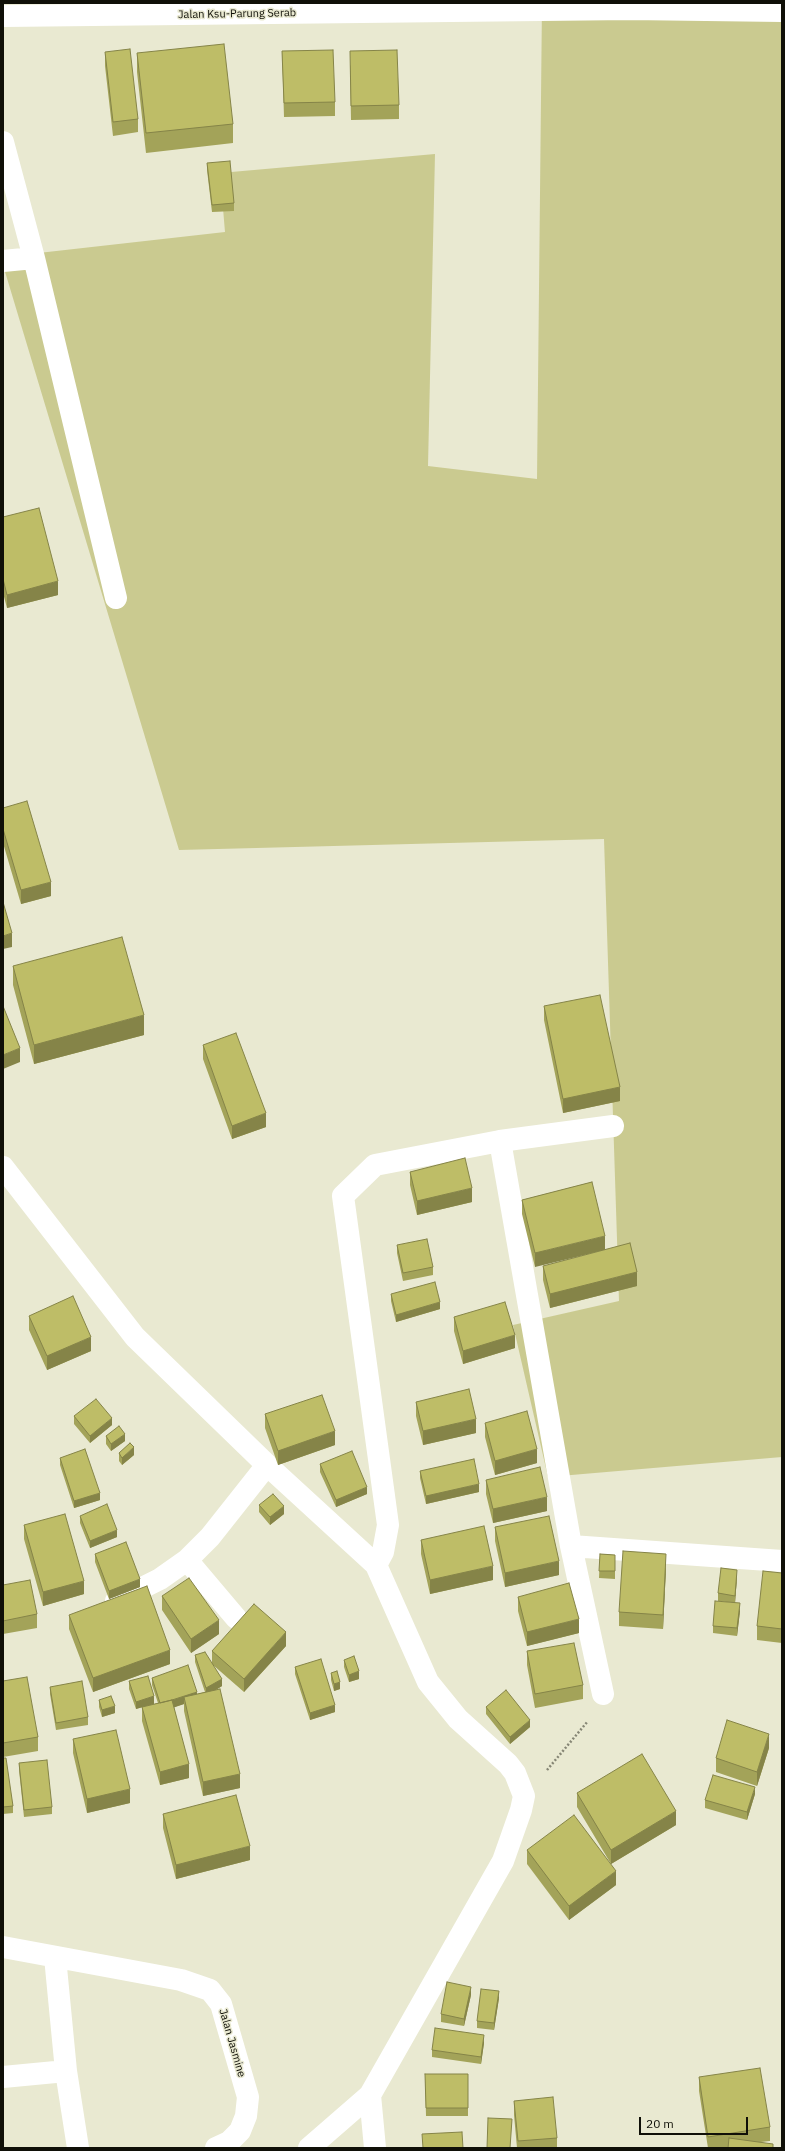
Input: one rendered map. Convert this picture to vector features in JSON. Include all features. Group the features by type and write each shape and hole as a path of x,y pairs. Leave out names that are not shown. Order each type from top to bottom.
{"street":[{"name":"Jalan Ksu-Parung Serab","path":"3,16 630,6 782,11"},
{"path":"3,142 34,258 116,598"},
{"path":"3,261 34,258"},
{"path":"376,1565 383,1552 388,1525 342,1196 375,1165 500,1141 613,1126"},
{"path":"500,1141 571,1546 602,1694"},
{"path":"3,1168 135,1337 267,1465 376,1565 428,1682 458,1719 508,1764 515,1773 524,1796 522,1810 503,1860 370,2095 309,2148"},
{"path":"98,1610 160,1579 187,1560 210,1536 267,1465"},
{"path":"571,1546 782,1561"},
{"path":"187,1560 236,1618"},
{"name":"Jalan Jasmine","path":"3,1947 181,1980 210,1990 221,2004 248,2097 246,2116 240,2131 229,2142 216,2148"},
{"path":"55,1957 66,2071 78,2148"},
{"path":"3,2077 66,2071"},
{"path":"370,2095 375,2148"}],"path":[{"path":"524,1796 586,1725 602,1694"}],"green space":[{"path":"542,3 782,3 782,1457 548,1477 513,1325 619,1301 604,839 179,850 3,265 3,257 225,232 220,173 435,154 428,466 537,479"}],"building":[{"path":"224,44 233,124 146,133 137,53"},
{"path":"130,49 138,119 113,122 105,52"},
{"path":"333,50 335,102 284,103 282,51"},
{"path":"397,50 399,105 351,106 350,51"},
{"path":"230,161 234,203 212,205 207,163"},
{"path":"39,508 58,581 7,595 3,579 3,517"},
{"path":"27,801 51,882 21,890 3,829 3,808"},
{"path":"3,902 12,933 3,936"},
{"path":"122,937 144,1015 34,1045 13,966"},
{"path":"600,995 620,1087 563,1099 544,1006"},
{"path":"3,1006 20,1048 3,1055"},
{"path":"236,1033 266,1113 232,1126 203,1045"},
{"path":"465,1158 472,1188 417,1201 410,1172"},
{"path":"592,1182 605,1236 535,1253 522,1200"},
{"path":"427,1239 433,1267 403,1273 397,1245"},
{"path":"630,1243 637,1272 550,1294 543,1266"},
{"path":"435,1282 440,1302 396,1315 391,1294"},
{"path":"73,1296 91,1337 47,1356 29,1316"},
{"path":"505,1302 515,1335 463,1351 454,1317"},
{"path":"469,1389 476,1419 423,1431 416,1402"},
{"path":"322,1395 335,1431 278,1451 265,1414"},
{"path":"96,1399 112,1418 90,1436 74,1416"},
{"path":"527,1411 537,1449 495,1461 485,1423"},
{"path":"119,1426 125,1434 111,1444 106,1436"},
{"path":"130,1443 134,1447 122,1458 119,1453"},
{"path":"85,1449 100,1493 74,1501 60,1458"},
{"path":"352,1451 367,1487 336,1500 320,1464"},
{"path":"474,1459 479,1484 426,1496 420,1471"},
{"path":"540,1467 547,1497 493,1509 486,1480"},
{"path":"273,1494 284,1506 270,1517 259,1505"},
{"path":"107,1504 117,1530 90,1541 80,1516"},
{"path":"65,1514 84,1581 43,1592 24,1525"},
{"path":"549,1516 559,1561 505,1573 495,1527"},
{"path":"484,1526 493,1566 430,1580 421,1540"},
{"path":"126,1542 140,1579 109,1591 95,1554"},
{"path":"623,1551 666,1554 663,1615 619,1612"},
{"path":"600,1554 615,1555 615,1571 599,1571"},
{"path":"721,1568 737,1570 735,1596 718,1593"},
{"path":"763,1571 782,1573 782,1629 757,1626"},
{"path":"189,1578 219,1620 191,1639 162,1596"},
{"path":"30,1580 37,1614 3,1621 3,1585"},
{"path":"569,1583 579,1619 527,1632 518,1597"},
{"path":"147,1586 170,1650 93,1678 69,1615"},
{"path":"715,1601 740,1603 737,1628 713,1626"},
{"path":"254,1604 286,1632 244,1679 212,1651"},
{"path":"574,1643 583,1685 535,1694 527,1651"},
{"path":"205,1652 222,1679 206,1688 195,1655"},
{"path":"354,1656 359,1671 349,1675 344,1660"},
{"path":"321,1659 335,1705 310,1713 295,1667"},
{"path":"188,1665 197,1692 160,1703 152,1678"},
{"path":"337,1671 340,1682 334,1684 331,1673"},
{"path":"148,1676 154,1696 136,1702 129,1681"},
{"path":"27,1677 38,1737 3,1743 3,1681"},
{"path":"82,1681 88,1717 56,1723 50,1687"},
{"path":"220,1689 240,1774 203,1782 184,1697"},
{"path":"506,1690 530,1720 510,1737 486,1707"},
{"path":"111,1696 115,1706 102,1710 99,1700"},
{"path":"172,1700 189,1764 160,1772 142,1707"},
{"path":"727,1720 769,1734 757,1772 716,1758"},
{"path":"116,1730 130,1789 87,1799 73,1739"},
{"path":"642,1754 676,1811 611,1850 577,1793"},
{"path":"3,1758 6,1758 13,1806 3,1807"},
{"path":"47,1760 52,1807 24,1810 19,1763"},
{"path":"713,1775 755,1787 747,1812 705,1800"},
{"path":"236,1795 250,1846 176,1865 163,1814"},
{"path":"574,1815 616,1871 569,1906 527,1850"},
{"path":"447,1982 471,1987 464,2019 441,2014"},
{"path":"481,1989 499,1991 494,2023 477,2021"},
{"path":"435,2028 484,2035 481,2057 432,2050"},
{"path":"760,2068 770,2127 708,2137 699,2077"},
{"path":"425,2074 468,2074 468,2108 426,2108"},
{"path":"553,2097 557,2138 518,2141 514,2101"},
{"path":"488,2118 512,2119 510,2148 487,2148"},
{"path":"462,2132 463,2148 423,2148 422,2134"},
{"path":"729,2138 773,2144 773,2148 728,2148"}]}
